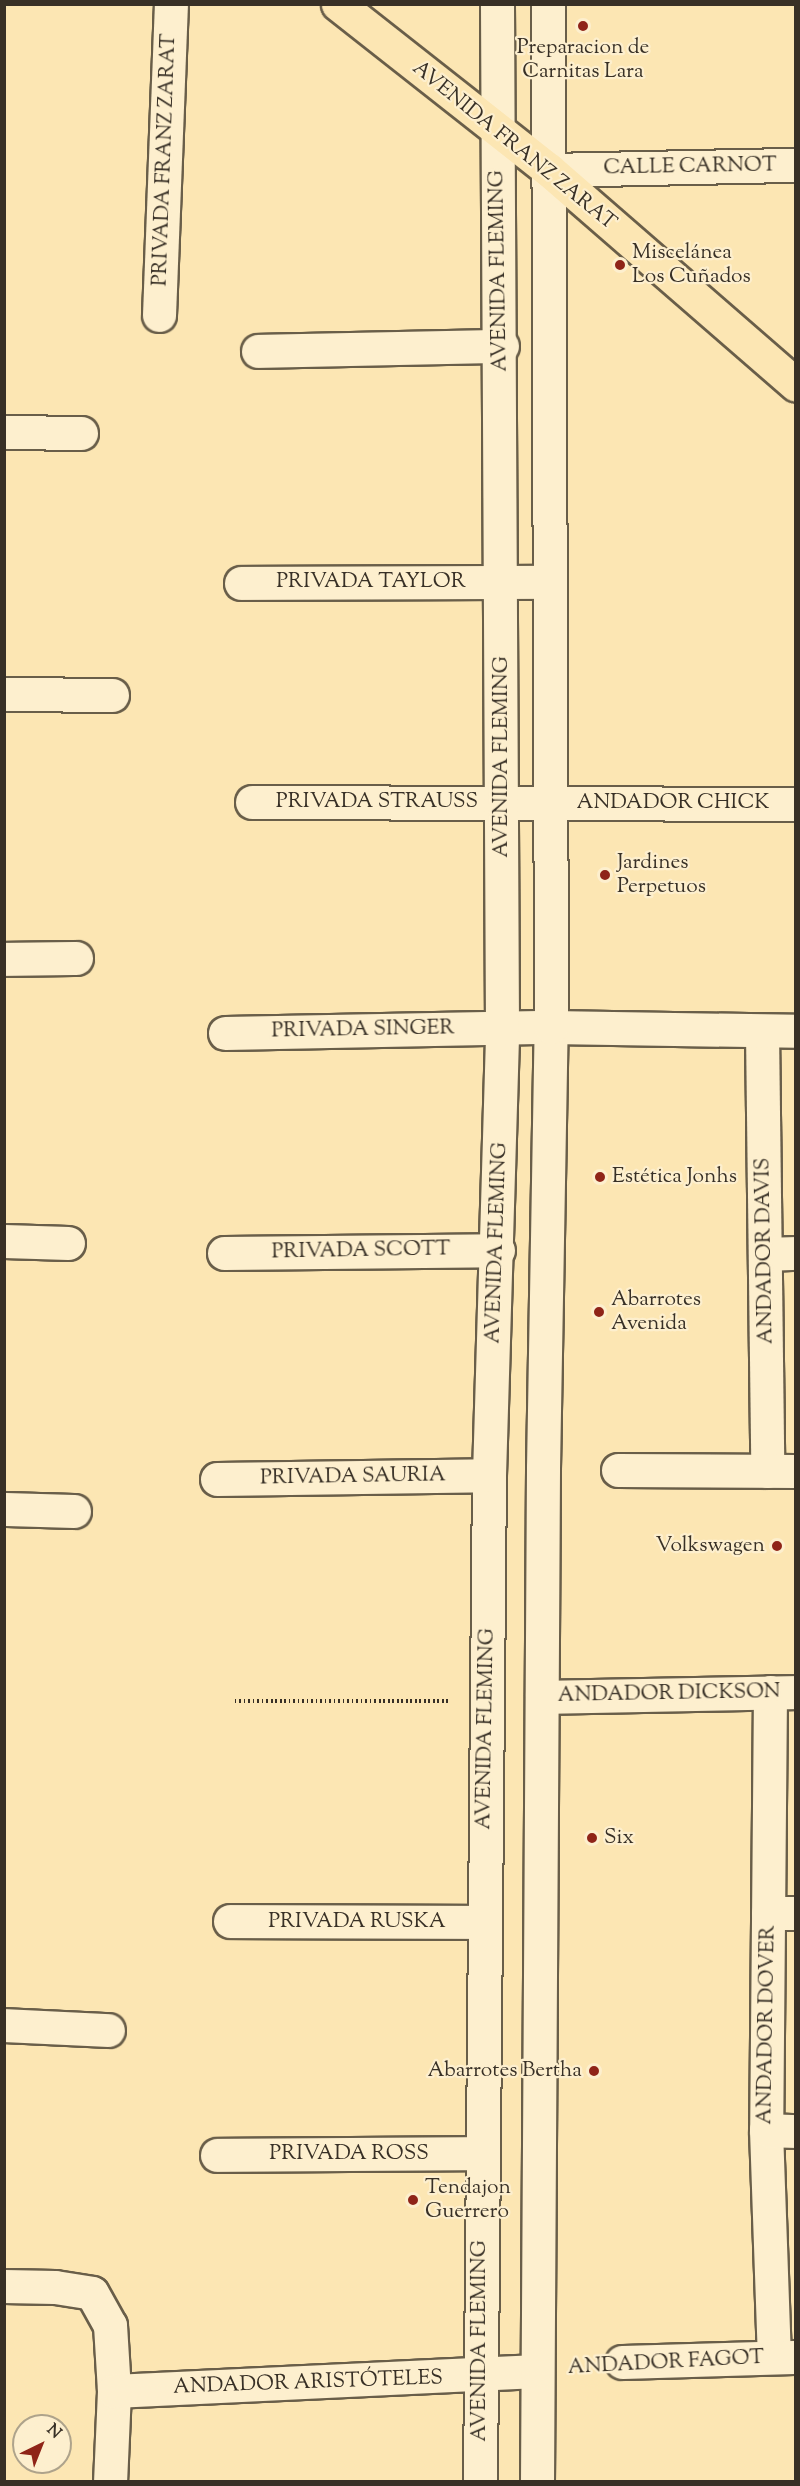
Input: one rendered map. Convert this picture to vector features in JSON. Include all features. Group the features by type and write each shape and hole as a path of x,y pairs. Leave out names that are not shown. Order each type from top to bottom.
{"main road":[{"name":"AVENIDA FRANZ ZARAT","path":"338,4 496,131 549,170 795,385"}],"street":[{"name":"PRIVADA FRANZ ZARAT","path":"159,315 171,4"},
{"name":"AVENIDA FLEMING","path":"480,2481 489,1476 498,1250 502,1028 502,345 496,131 497,4"},
{"path":"537,2481 542,1697 551,1027 548,4"},
{"name":"CALLE CARNOT","path":"549,170 795,165"},
{"path":"258,351 502,345"},
{"path":"4,432 81,433"},
{"name":"PRIVADA TAYLOR","path":"241,583 550,582"},
{"path":"4,694 112,695"},
{"name":"PRIVADA STRAUSS","path":"252,802 550,802"},
{"name":"ANDADOR CHICK","path":"550,802 795,804"},
{"path":"4,959 76,958"},
{"name":"PRIVADA SINGER","path":"225,1033 551,1027 795,1030"},
{"name":"ANDADOR DAVIS","path":"762,1031 781,1253 781,1471"},
{"path":"4,1241 68,1243"},
{"name":"PRIVADA SCOTT","path":"224,1253 498,1250"},
{"path":"618,1470 781,1471"},
{"name":"PRIVADA SAURIA","path":"217,1479 489,1476"},
{"path":"4,1509 74,1511"},
{"name":"ANDADOR DICKSON","path":"542,1697 783,1692"},
{"name":"ANDADOR DOVER","path":"783,1692 781,2131 785,2357"},
{"name":"PRIVADA RUSKA","path":"230,1921 484,1922"},
{"path":"4,2025 108,2030"},
{"name":"PRIVADA ROSS","path":"217,2155 482,2153"},
{"path":"4,2286 55,2287 92,2293 110,2325 114,2391 110,2481"},
{"name":"ANDADOR FAGOT","path":"622,2362 785,2357"},
{"name":"ANDADOR ARISTÓTELES","path":"114,2391 537,2371"}],"path":[{"path":"235,1701 486,1701"}],"place":[{"name":"Preparacion de Carnitas Lara","path":"583,26"},
{"name":"Miscelánea Los Cuñados","path":"620,265"},
{"name":"Jardines Perpetuos","path":"605,875"},
{"name":"Estética Jonhs","path":"600,1177"},
{"name":"Abarrotes Avenida","path":"599,1312"},
{"name":"Volkswagen","path":"777,1546"},
{"name":"Six","path":"592,1838"},
{"name":"Abarrotes Bertha","path":"594,2071"},
{"name":"Tendajon Guerrero","path":"413,2200"}]}
